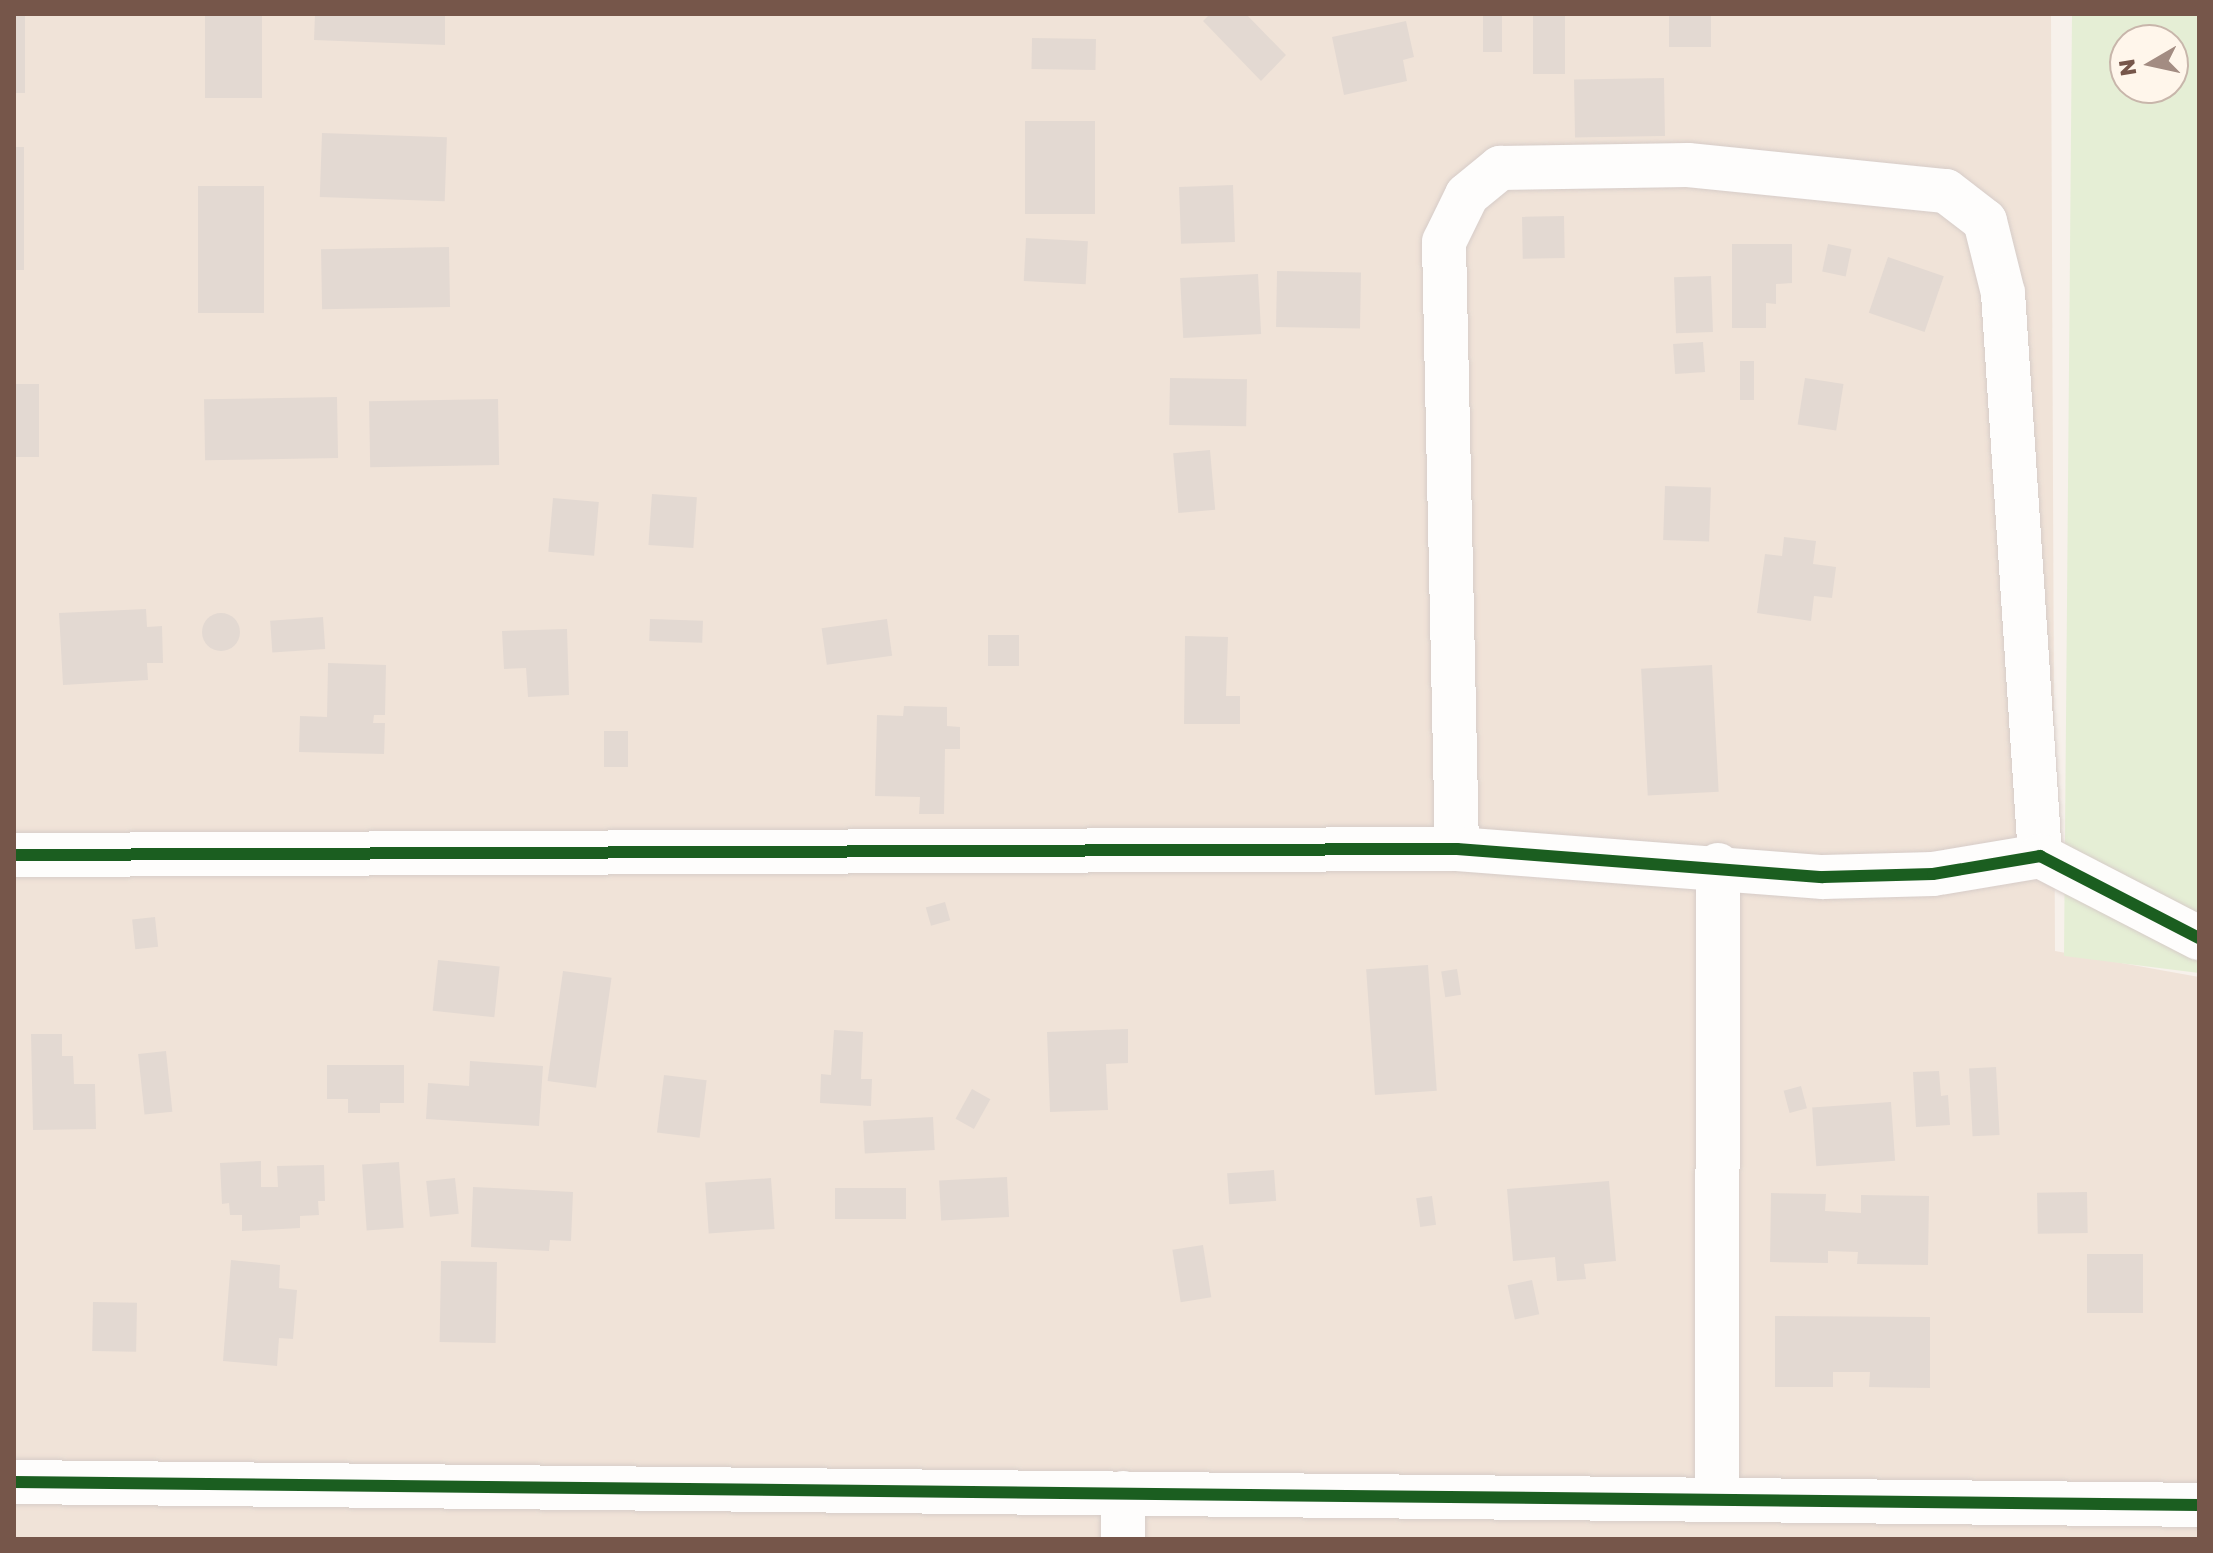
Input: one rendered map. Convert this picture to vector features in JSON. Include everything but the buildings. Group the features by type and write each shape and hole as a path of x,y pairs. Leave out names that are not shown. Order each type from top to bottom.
{"street":[{"path":"1457,849 1444,242 1467,195 1500,168 1688,165 1946,191 1985,221 2003,293 2040,856"},
{"path":"14,855 1457,849 1718,865 1823,877 1933,874 2040,856 2199,938"},
{"path":"1717,1500 1718,865"},
{"path":"14,1482 2199,1505"},
{"path":"1123,1493 1123,1539"}],"shaded area":[{"path":"14,14 2051,14 2055,951 2199,977 2199,1539 14,1539"}],"green space":[{"path":"2072,14 2199,14 2199,973 2064,956"}],"cycle path":[{"path":"14,855 1457,849 1823,877 1933,874 2040,856 2199,938"},
{"path":"14,1482 2199,1505"}]}
